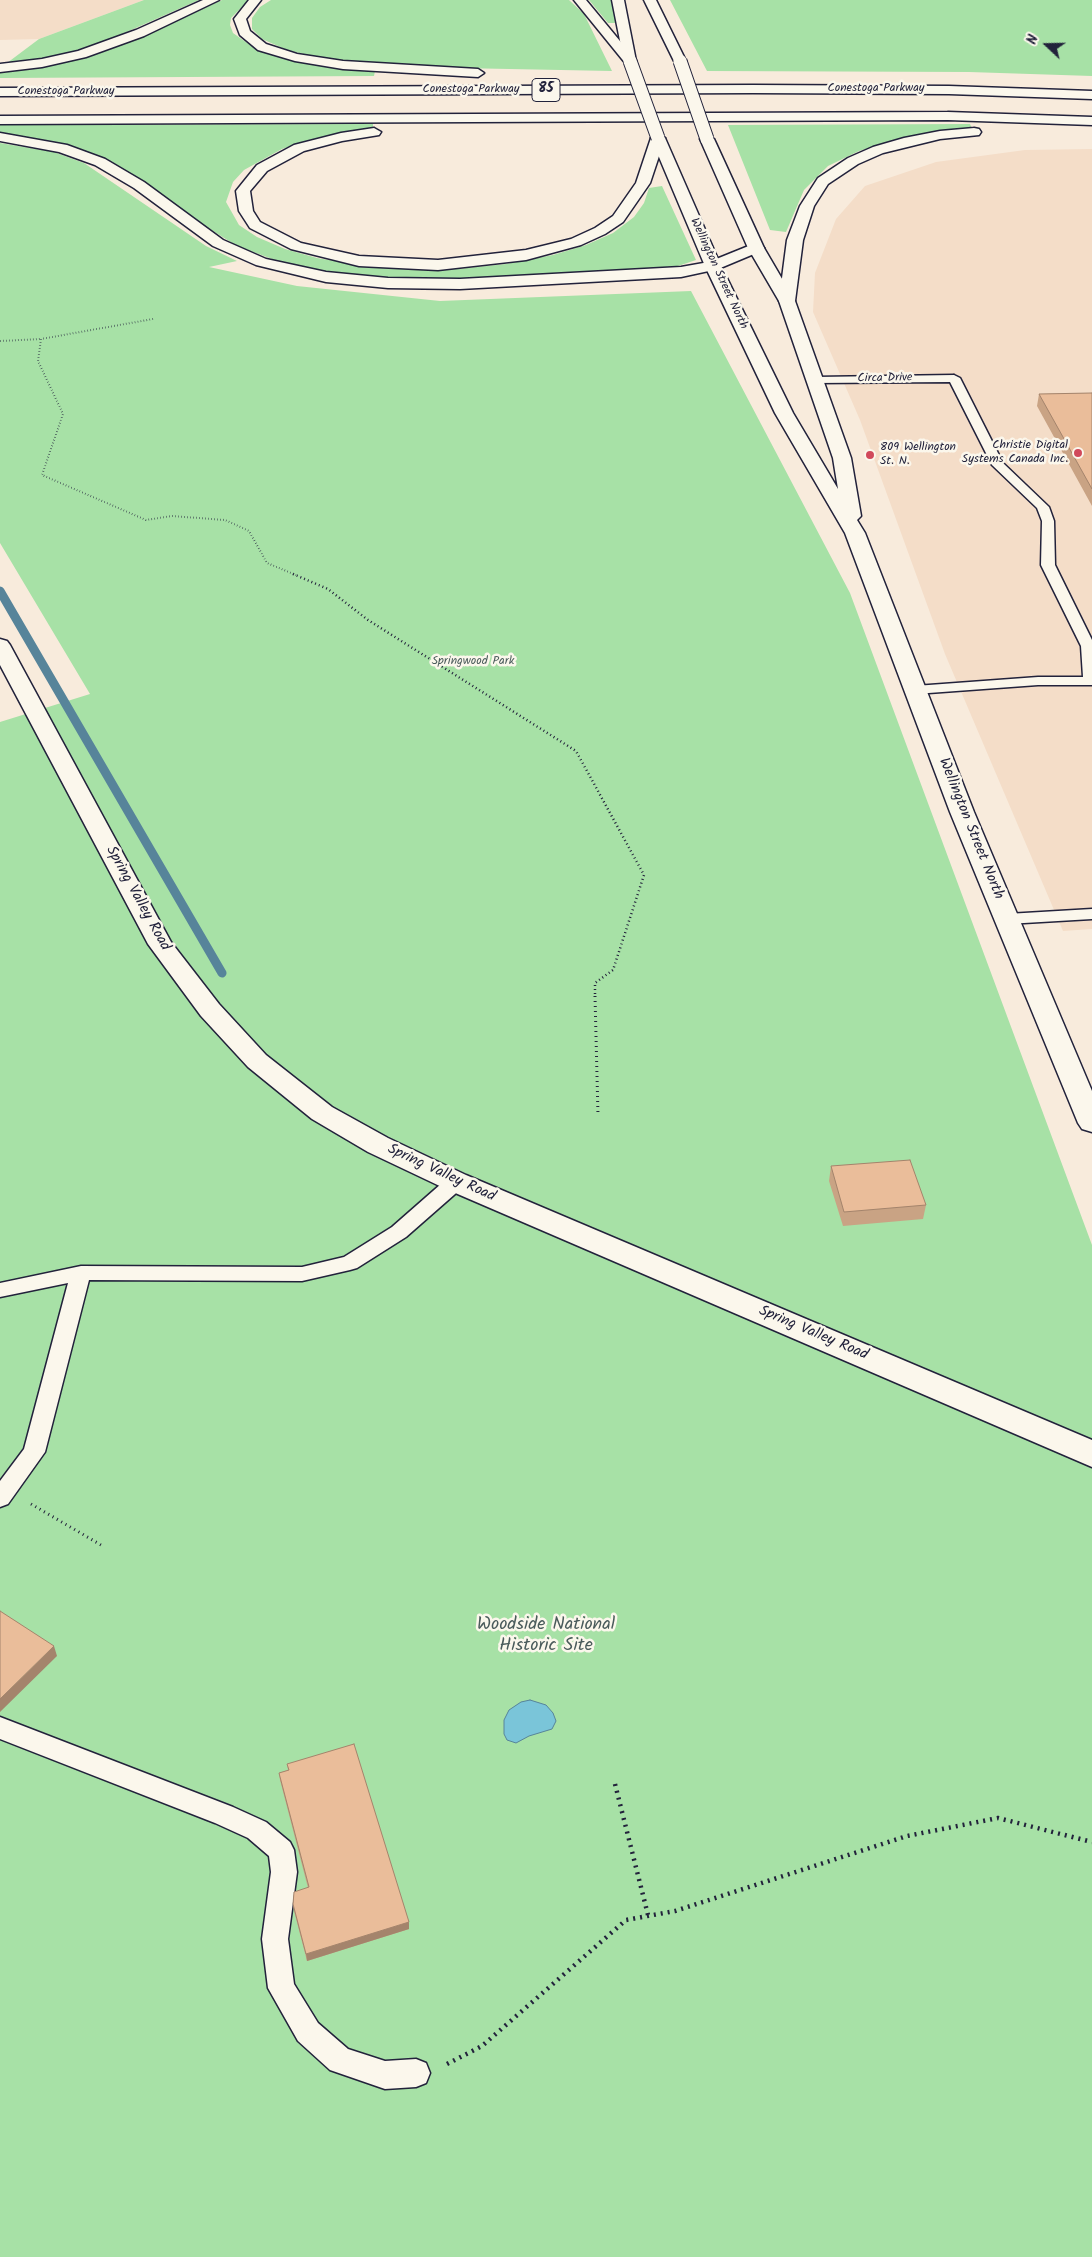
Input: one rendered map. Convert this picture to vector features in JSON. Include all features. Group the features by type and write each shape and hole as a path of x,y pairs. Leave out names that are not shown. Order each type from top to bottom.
{"main road":[{"path":"0,68 42,63 82,54 140,33 213,0"},
{"path":"255,0 240,19 244,32 262,47 295,57 343,65 487,73"},
{"path":"580,0 630,61"},
{"name":"Wellington Street North","path":"618,0 630,61 658,138 713,266 784,413 855,533 962,812 1092,1122"},
{"name":"Wellington Street North","path":"650,0 680,60 707,138 756,248 787,301 842,458 855,533"},
{"path":"563,77 582,78"},
{"name":"Conestoga Parkway","path":"0,80 1015,79"},
{"name":"Conestoga Parkway","path":"0,92 753,89 949,90 1092,95"},
{"name":"Conestoga Parkway","path":"348,105 777,105 1092,110"},
{"name":"Conestoga Parkway","path":"0,120 948,116 1092,121"},
{"path":"600,117 393,129 341,136 299,148 262,168 243,191 246,211 255,225 296,246 359,261 438,265 526,255 576,242 600,231 618,219 643,183 658,138"},
{"path":"787,301 793,269 795,240 807,206 823,181 853,160 904,142 940,135 981,131 1092,130"},
{"path":"0,137 62,148 100,162 139,185 218,243 261,262 326,277 388,283 460,284 681,272 713,266 756,248"},
{"name":"Spring Valley Road","path":"0,645 160,944 210,1010 256,1061 322,1113 378,1145 456,1182 1092,1454"}],"lane":[{"name":"Circa Drive","path":"816,380 954,378 998,465 1043,507 1048,521 1048,565 1088,646 1091,680"},
{"path":"915,690 1091,680"},
{"path":"1007,919 1092,914"},
{"path":"0,1290 80,1274 302,1274 350,1264 399,1232 456,1182"},
{"path":"3,1494 34,1452 80,1274"},
{"path":"0,1728 224,1815 257,1830 281,1850 284,1872 275,1939 281,1988 308,2032 340,2060 385,2076 416,2073"}],"path":[{"path":"0,341 41,339 153,319"},
{"path":"41,339 38,361 63,414 42,475 146,520 172,516 225,520 249,531 267,564 328,589 368,620 576,751 644,875 613,970 595,983 598,1115"},
{"path":"3,1494 101,1546"},
{"path":"615,1784 648,1916"},
{"path":"416,2073 442,2066 482,2046 626,1920 675,1911 907,1836 998,1818 1092,1842"}],"shaded area":[{"path":"0,0 144,0 39,39 0,40"},
{"path":"1092,149 1092,929 1063,931 945,654 860,420 813,312 815,273 836,219 865,186 936,162 1025,150"}],"green space":[{"path":"144,0 199,0 95,46 50,59 3,66 39,39"},
{"path":"222,0 249,0 231,18 230,25 233,33 253,47 287,59 313,65 375,71 374,76 0,78 0,73 40,68 89,57 134,40"},
{"path":"271,0 569,0 584,14 612,71 407,67 320,58 287,50 262,39 252,29 252,18 260,7"},
{"path":"589,0 611,0 616,23 608,23"},
{"path":"670,0 1092,0 1092,76 969,72 707,71"},
{"path":"373,124 373,127 309,140 282,149 244,170 233,182 226,202 239,225 257,237 285,249 317,258 400,269 457,269 506,264 553,255 586,245 613,233 634,217 644,203 649,188 662,186 696,260 678,266 652,269 468,280 416,280 328,273 283,263 237,246 197,221 126,171 95,155 71,147 0,134 0,125"},
{"path":"970,124 972,129 896,140 859,151 828,166 804,190 786,232 770,230 728,125"},
{"name":"Woodside National Historic Site","path":"0,143 54,152 84,163 206,246 237,261 209,267 297,286 440,301 691,291 850,593 1092,1245 1092,2257 0,2257 0,722 90,694 0,543"}],"water":[{"path":"530,1700 546,1705 553,1713 556,1721 552,1729 529,1736 516,1743 507,1740 504,1734 504,1720 509,1710 521,1702"}],"building":[{"name":"Christie Digital Systems Canada Inc.","path":"1092,393 1092,489 1039,394"},
{"path":"910,1160 926,1205 844,1212 831,1166"},
{"path":"0,1611 54,1646 0,1699"},
{"path":"354,1744 409,1922 306,1954 293,1904 294,1892 309,1887 279,1773 289,1770 287,1764"}],"waterway":[{"path":"0,591 222,973"}],"place":[{"name":"Christie Digital Systems Canada Inc.","path":"1078,453"},
{"name":"809 Wellington St. N.","path":"870,455"}],"park label":[{"name":"Springwood Park","path":"473,662"}]}
